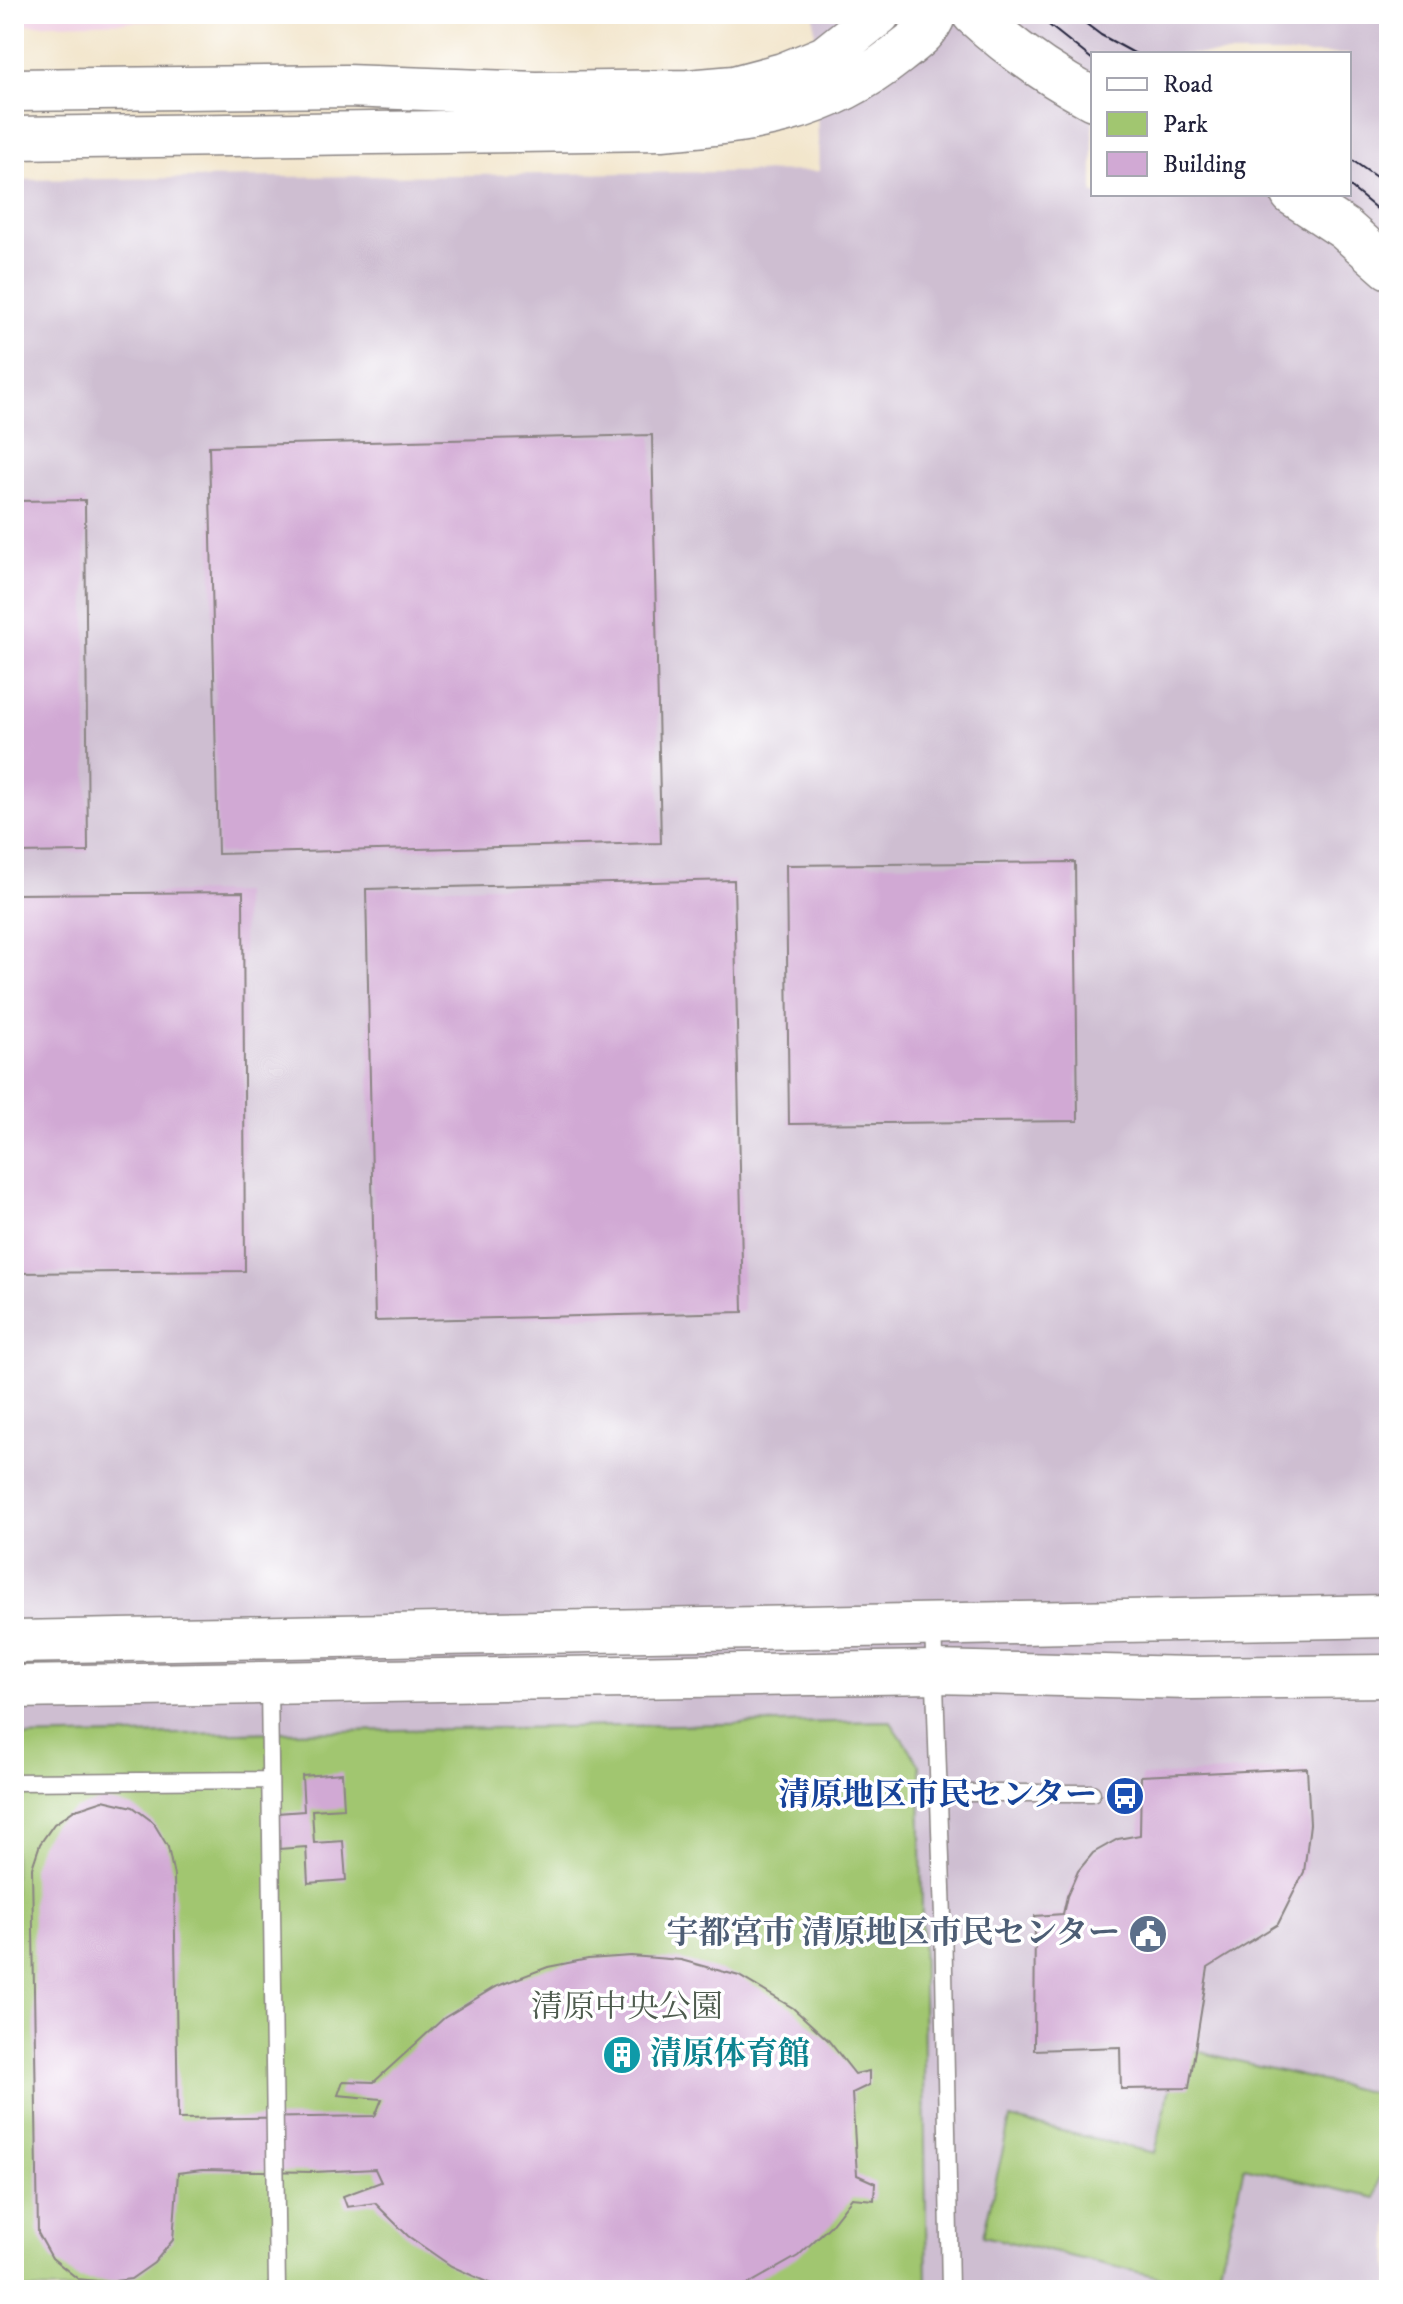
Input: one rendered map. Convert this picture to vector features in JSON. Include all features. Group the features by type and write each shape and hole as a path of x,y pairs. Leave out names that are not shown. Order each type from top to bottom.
{"street":[{"path":"14,90 346,86 536,93 688,91 734,87 783,74 825,57 879,14"},
{"path":"14,138 662,129 737,123 798,110 834,96 883,66 917,39 930,28 935,14"},
{"path":"973,14 1002,41 1048,75 1091,98"},
{"path":"1295,196 1386,260"},
{"path":"14,1642 1389,1616"},
{"path":"14,1687 934,1672 1191,1678 1389,1676"}],"lane":[{"path":"933,1626 950,2290"},
{"path":"269,1685 277,2290"},
{"path":"14,1782 270,1780"},
{"path":"939,1793 1092,1793"}],"shaded area":[{"path":"14,14 460,14 14,25"},
{"path":"814,14 1389,14 1389,2290 14,2290 14,180 819,171"}],"green space":[{"name":"清原中央公園","path":"890,1721 920,1765 927,2290 14,2290 14,1737"},
{"path":"1179,2047 1389,2097 1389,2137 1375,2198 1244,2167 1215,2290 983,2236 1010,2119 1155,2153"}],"building":[{"path":"652,435 661,843 218,854 209,446"},
{"path":"85,500 88,852 14,853 14,501"},
{"path":"1075,862 1078,1121 789,1124 786,865"},
{"path":"734,880 743,1312 375,1321 366,889"},
{"path":"243,892 245,1271 14,1273 14,894"},
{"name":"宇都宮市 清原地区市民センター","path":"1307,1768 1310,1824 1304,1872 1278,1924 1208,1968 1189,2088 1121,2089 1120,2047 1034,2050 1035,1916 1063,1914 1078,1871 1093,1853 1118,1839 1140,1835 1141,1776"},
{"path":"342,1773 344,1808 312,1810 314,1843 343,1841 346,1880 308,1883 306,1847 279,1849 277,1813 304,1811 302,1776"},
{"name":"清原体育館","path":"103,1800 133,1807 153,1822 168,1847 174,1876 178,2119 375,2116 382,2099 338,2095 343,2081 374,2082 444,2018 495,1987 548,1967 588,1959 631,1956 681,1960 739,1976 793,2008 828,2040 855,2074 869,2071 869,2085 852,2093 857,2175 875,2183 874,2200 852,2198 830,2226 798,2256 738,2290 504,2290 451,2266 408,2236 375,2203 347,2207 343,2196 381,2182 375,2169 314,2172 202,2170 178,2173 173,2240 154,2263 131,2279 107,2282 78,2279 52,2258 38,2233 32,1868 40,1844 54,1824 76,1809"}],"tram line":[{"path":"1035,14 1091,58"},
{"path":"1073,14 1101,35 1132,52"},
{"path":"1351,159 1389,186"},
{"path":"1351,188 1389,219"}],"place":[{"name":"清原地区市民センター","path":"1125,1796"},
{"name":"宇都宮市 清原地区市民センター","path":"1148,1934"},
{"name":"清原体育館","path":"622,2055"}]}
